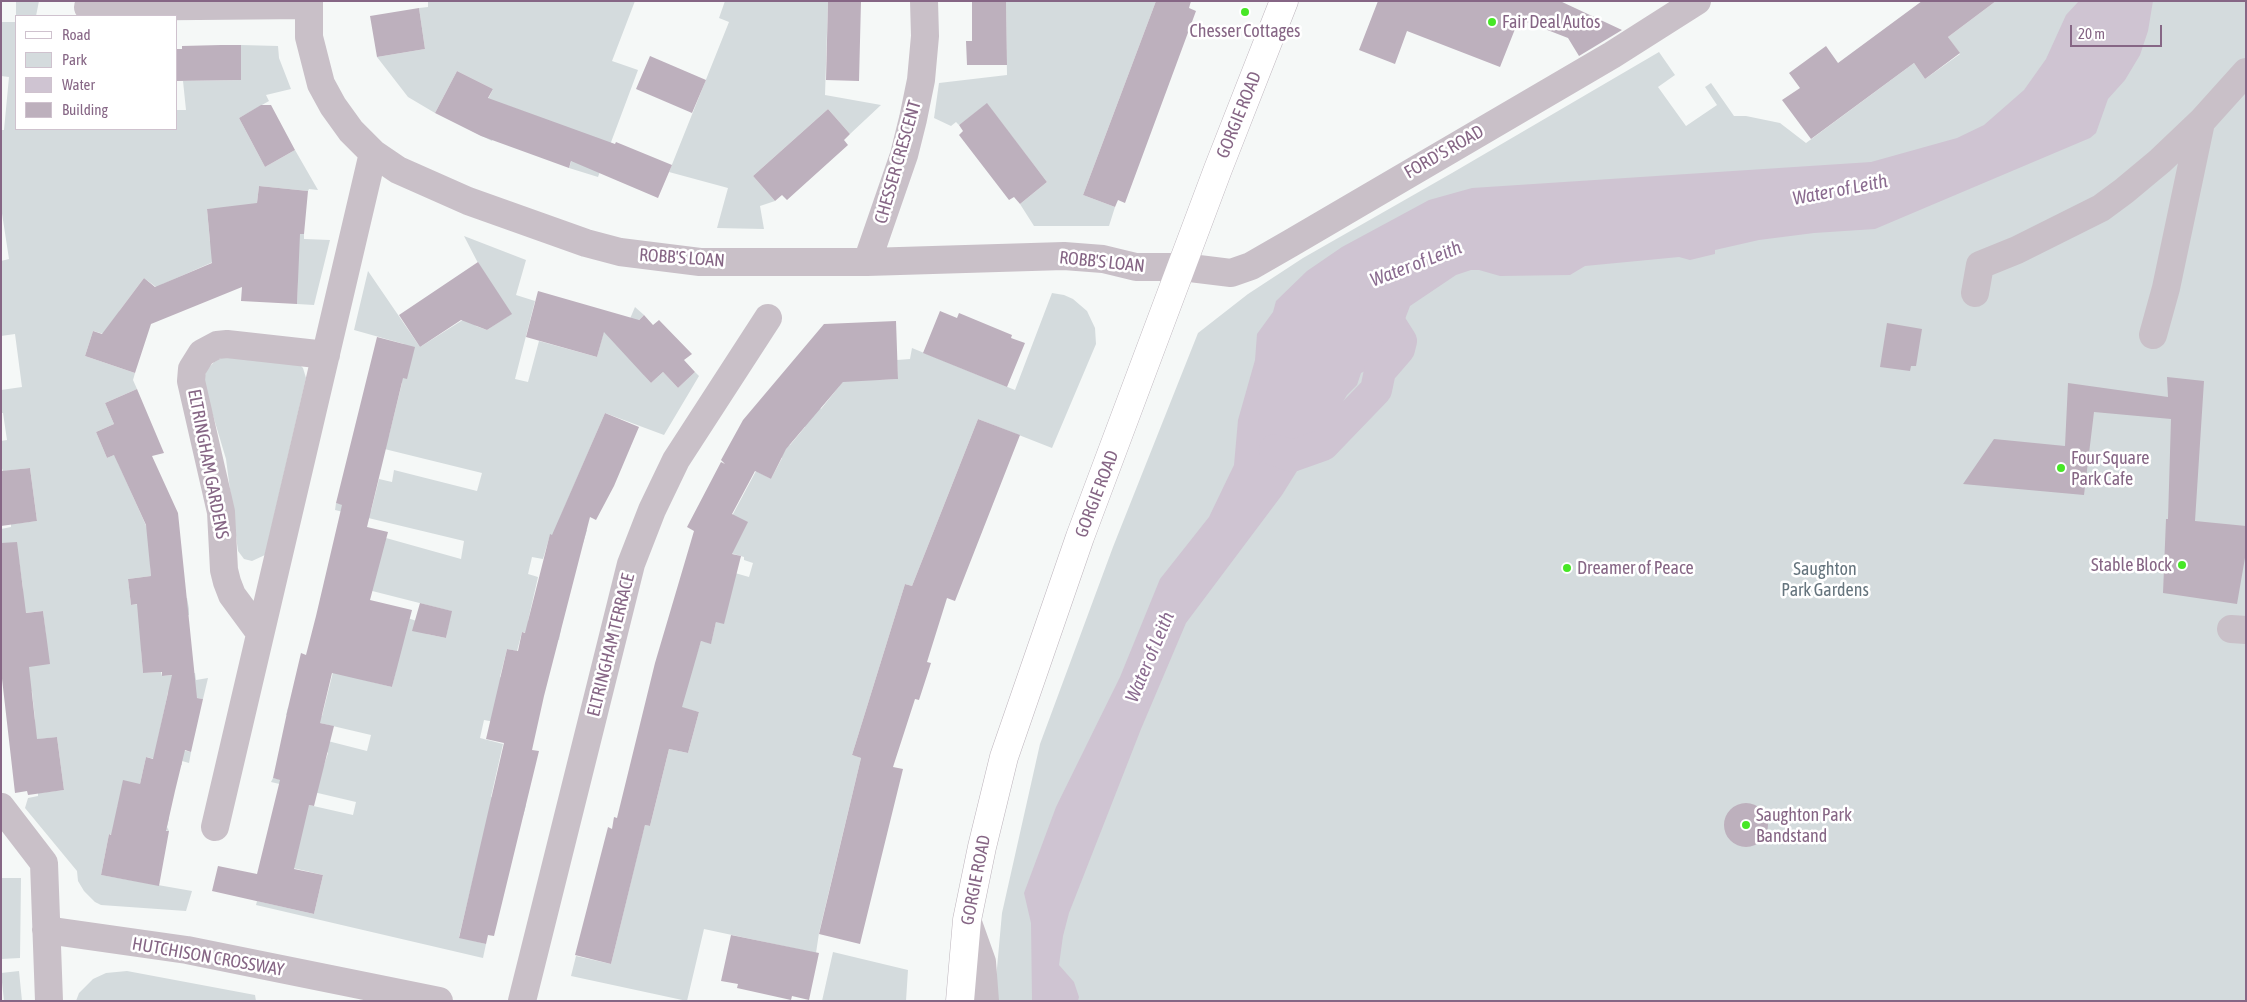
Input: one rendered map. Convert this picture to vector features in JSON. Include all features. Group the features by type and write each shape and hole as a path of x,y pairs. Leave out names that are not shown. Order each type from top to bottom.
{"main road":[{"name":"GORGIE ROAD","path":"960,1001 967,920 982,847 1004,757 1080,537 1218,169 1284,1"}],"street":[{"name":"CHESSER CRESCENT","path":"867,262 904,155 913,119 921,80 924,45 924,1"},
{"name":"FORD'S ROAD","path":"1182,267 1231,273 1251,266 1612,55 1697,1"},
{"name":"ROBB'S LOAN","path":"308,3 309,37 321,84 333,106 351,131 373,153 398,170 468,201 586,243 620,252 700,262 867,262 1064,256 1103,259 1136,267 1182,267"},
{"path":"88,7 308,3"},
{"path":"1975,293 1980,265 2017,250 2101,208 2160,161 2201,122 2246,72"},
{"path":"2153,335 2166,288 2201,122"},
{"path":"215,827 373,153"},
{"name":"ELTRINGHAM TERRACE","path":"522,1001 631,564 652,510 676,460 768,318"},
{"name":"ELTRINGHAM GARDENS","path":"260,633 232,595 227,582 224,570 221,512 191,381 192,369 202,353 217,345 227,344 326,355"},
{"path":"1,807 44,863 48,1001"},
{"path":"967,920 982,962 985,1001"},
{"name":"HUTCHISON CROSSWAY","path":"46,930 187,950 439,1001"}],"green space":[{"path":"16,1 39,1 36,15 16,15"},
{"path":"428,1 635,1 612,61 638,70 598,177 569,168 581,133 506,105 492,141 472,131 493,89 457,71 435,113 408,97 377,57 425,49 419,8 428,7"},
{"path":"725,1 828,1 825,95 881,105 850,134 828,109 753,176 775,201 760,206 764,229 717,228 728,188 669,172 729,22 719,18"},
{"path":"1006,1 1156,1 1083,195 1115,207 1109,226 1034,226 1020,204 1047,182 987,104 959,125 956,122 951,126 934,118 939,83 1007,75"},
{"name":"Saughton Park Gardens","path":"1996,1 2246,1 2246,1001 994,1001 1002,913 1040,744 1113,547 1198,333 1248,294 1303,258 1659,52 1675,75 1658,87 1686,126 1717,105 1705,87 1711,83 1734,116 1746,116 1780,123 1806,143 1914,63 1925,79 1960,54 1948,37"},
{"path":"1,22 15,22 15,130 178,130 178,110 186,110 183,81 241,80 241,45 278,46 279,58 291,89 266,95 269,101 239,118 265,167 295,150 318,190 309,189 308,191 259,186 254,228 304,234 304,239 330,240 314,305 297,304 298,269 222,208 207,209 210,242 225,241 213,262 163,284 164,293 144,278 120,310 111,336 93,331 85,356 135,373 133,380 137,389 105,403 114,424 96,432 107,458 125,450 118,463 148,530 151,576 128,579 131,605 187,598 189,615 156,619 141,649 143,673 161,672 162,676 195,673 196,680 208,678 203,699 168,692 157,744 191,752 189,763 182,761 182,765 146,757 140,784 117,807 169,818 167,827 169,831 137,825 134,839 109,834 101,875 192,891 186,911 101,905 95,902 84,891 78,881 77,871 25,808 28,798 38,796 38,793 64,790 57,737 30,740 35,719 32,692 14,672 46,637 43,611 16,614 23,588 19,561 4,562 1,533 1,529 11,527 11,524 37,521 30,468 3,471 1,466 1,441 7,440 3,413 1,413 1,390 22,387 15,334 1,336 1,261 9,259 1,207 1,130 4,130 9,77 1,76"},
{"path":"464,236 526,260 516,295 535,301 515,379 528,382 539,341 597,357 608,315 629,321 635,307 644,315 630,328 655,364 644,375 651,383 663,372 678,388 695,372 699,376 664,435 605,413 559,520 587,530 583,543 550,535 543,559 532,557 528,574 538,577 528,621 561,629 559,640 522,632 517,651 507,649 500,677 511,680 500,723 484,720 480,738 503,744 491,797 526,805 523,816 490,809 459,937 486,944 483,958 256,905 257,901 314,914 323,875 267,862 309,805 353,815 356,802 271,782 273,778 305,785 311,762 324,765 328,753 316,738 367,751 371,735 286,715 288,708 322,716 333,672 392,687 396,670 386,611 429,625 427,634 446,638 451,611 325,579 386,538 461,559 464,541 335,510 336,503 371,511 379,479 392,482 394,470 477,491 482,473 352,441 389,435 402,383 368,375 404,344 354,330 368,271 420,347 469,316 476,326 487,330 511,314 478,263"},
{"path":"1052,293 1073,299 1087,311 1095,328 1096,344 1052,448 978,419 912,586 905,584 852,755 861,758 819,933 816,953 704,929 687,1001 571,976 576,956 611,964 642,836 645,825 650,826 669,749 688,753 699,712 679,707 701,641 711,643 716,622 721,569 749,577 753,563 744,560 744,557 727,552 733,514 756,471 771,479 782,458 766,450 790,445 805,427 794,417 808,398 821,409 845,379 876,373 876,380 898,379 897,360 910,359 912,348 1015,390"},
{"path":"225,356 299,364 303,368 306,378 265,555 252,561 244,559 238,551 226,459 204,380 206,371 214,362"},
{"path":"1,878 21,878 20,958 1,959"},
{"path":"833,952 908,970 906,1001 822,1001"},
{"path":"19,971 22,1001 4,1001 1,973"},
{"path":"127,971 255,995 256,1001 76,1001 79,993 93,979 106,973"}],"water":[{"name":"Water of Leith","path":"2079,1 2153,1 2148,31 2140,55 2125,80 2108,99 2096,133 2090,138 1875,229 1814,233 1759,240 1715,250 1715,254 1690,260 1679,257 1585,266 1570,275 1500,276 1479,270 1471,270 1456,275 1410,306 1399,335 1372,367 1367,367 1367,370 1361,373 1357,385 1347,395 1329,425 1316,433 1315,455 1316,457 1319,456 1317,460 1297,471 1282,495 1186,623 1141,729 1069,913 1063,936 1059,965 1074,982 1079,997 1078,1001 1032,1001 1031,923 1024,893 1056,807 1120,677 1160,579 1209,517 1234,465 1238,420 1255,360 1257,334 1273,312 1276,301 1307,271 1342,247 1429,200 1472,188 1871,162 1957,138 1984,125 2024,90 2046,59 2066,15"}],"building":[{"path":"828,1 861,1 859,81 826,80"},
{"path":"972,1 1006,1 1007,65 967,65 966,41 972,41"},
{"path":"1156,1 1191,1 1189,8 1196,11 1125,203 1118,200 1115,207 1083,195"},
{"path":"1378,1 1560,1 1622,30 1579,56 1568,38 1519,19 1500,67 1407,31 1395,64 1359,50"},
{"path":"1922,1 1996,1 1948,37 1960,53 1925,79 1914,63 1811,139 1782,100 1800,88 1789,73 1826,46 1838,63"},
{"path":"419,8 425,49 377,57 370,16"},
{"path":"241,45 241,80 178,81 178,49 182,49 182,46"},
{"path":"650,56 706,80 692,113 636,89"},
{"path":"457,71 493,89 488,98 615,144 616,142 672,165 658,198 571,161 569,168 481,136 435,113"},
{"path":"987,103 1047,182 1020,204 1014,197 1009,200 959,135 963,131 959,125"},
{"path":"261,105 271,105 295,150 265,167 239,118"},
{"path":"828,109 850,134 844,140 848,145 787,200 782,195 775,201 753,176"},
{"path":"259,186 308,191 304,234 300,234 297,304 241,301 242,287 151,324 135,373 85,356 93,331 102,334 144,278 155,287 212,263 207,209 257,203"},
{"path":"478,262 512,314 487,330 461,320 420,347 399,315"},
{"path":"538,291 639,320 644,315 653,325 659,320 692,354 684,360 695,372 678,388 663,372 651,383 604,332 597,357 526,337"},
{"path":"940,311 957,318 959,313 1012,335 1011,338 1025,343 1007,387 923,353"},
{"path":"896,321 898,379 843,382 786,449 771,479 755,471 732,514 748,522 732,554 741,556 724,624 716,622 711,644 701,641 682,707 699,712 688,753 669,749 650,826 645,825 611,964 575,955 608,827 612,829 614,817 617,818 655,663 694,531 687,527 721,462 725,464 721,460 743,420 824,324"},
{"path":"1887,323 1922,329 1916,366 1911,366 1910,371 1880,367"},
{"path":"377,337 415,347 407,379 403,378 367,527 388,532 370,600 412,610 392,687 332,673 320,723 334,726 314,806 309,805 294,869 323,875 314,914 212,891 218,866 257,874 280,780 273,778 288,708 301,653 306,655 316,616 342,505 336,503"},
{"path":"2167,377 2204,381 2195,521 2246,526 2246,552 2237,604 2163,593 2166,519 2168,519 2171,419 2094,412 2084,495 1963,484 1994,439 2065,446 2068,383 2168,397"},
{"path":"137,389 164,453 152,456 178,513 197,698 203,699 191,752 185,750 175,791 166,831 169,831 159,886 101,875 123,780 140,784 146,757 153,759 172,675 162,676 162,672 143,673 137,604 131,605 128,579 151,576 146,525 114,455 107,458 96,432 114,424 105,403"},
{"path":"605,413 639,427 614,486 596,520 590,517 544,696 532,750 539,751 494,936 488,935 486,944 459,938 504,743 486,739 507,649 518,651 522,632 525,633 550,534 552,535"},
{"path":"978,419 1020,435 955,601 947,598 927,662 931,663 919,700 915,699 893,767 903,769 860,944 819,934 861,758 852,755 905,584 912,586"},
{"path":"30,468 37,521 1,526 1,471"},
{"path":"17,542 26,613 43,611 50,664 29,667 37,739 57,737 64,790 28,795 27,791 15,793 1,670 1,543"},
{"path":"420,603 452,611 446,638 412,631"},
{"name":"Saughton Park Bandstand","path":"1746,803 1758,807 1764,813 1768,825 1764,837 1758,843 1746,847 1734,843 1728,837 1724,825 1728,813 1734,807"},
{"path":"731,935 819,953 809,1000 792,996 791,1000 737,988 738,984 721,981"}],"waterway":[{"name":"Water of Leith","path":"1275,450 1292,456 1323,445 1376,390 1380,371 1399,349 1401,341 1375,300"}],"place":[{"name":"Chesser Cottages","path":"1245,12"},
{"name":"Fair Deal Autos","path":"1492,22"},
{"name":"Four Square Park Cafe","path":"2061,468"},
{"name":"Stable Block","path":"2182,565"},
{"name":"Dreamer of Peace","path":"1567,568"},
{"name":"Saughton Park Bandstand","path":"1746,825"}]}
